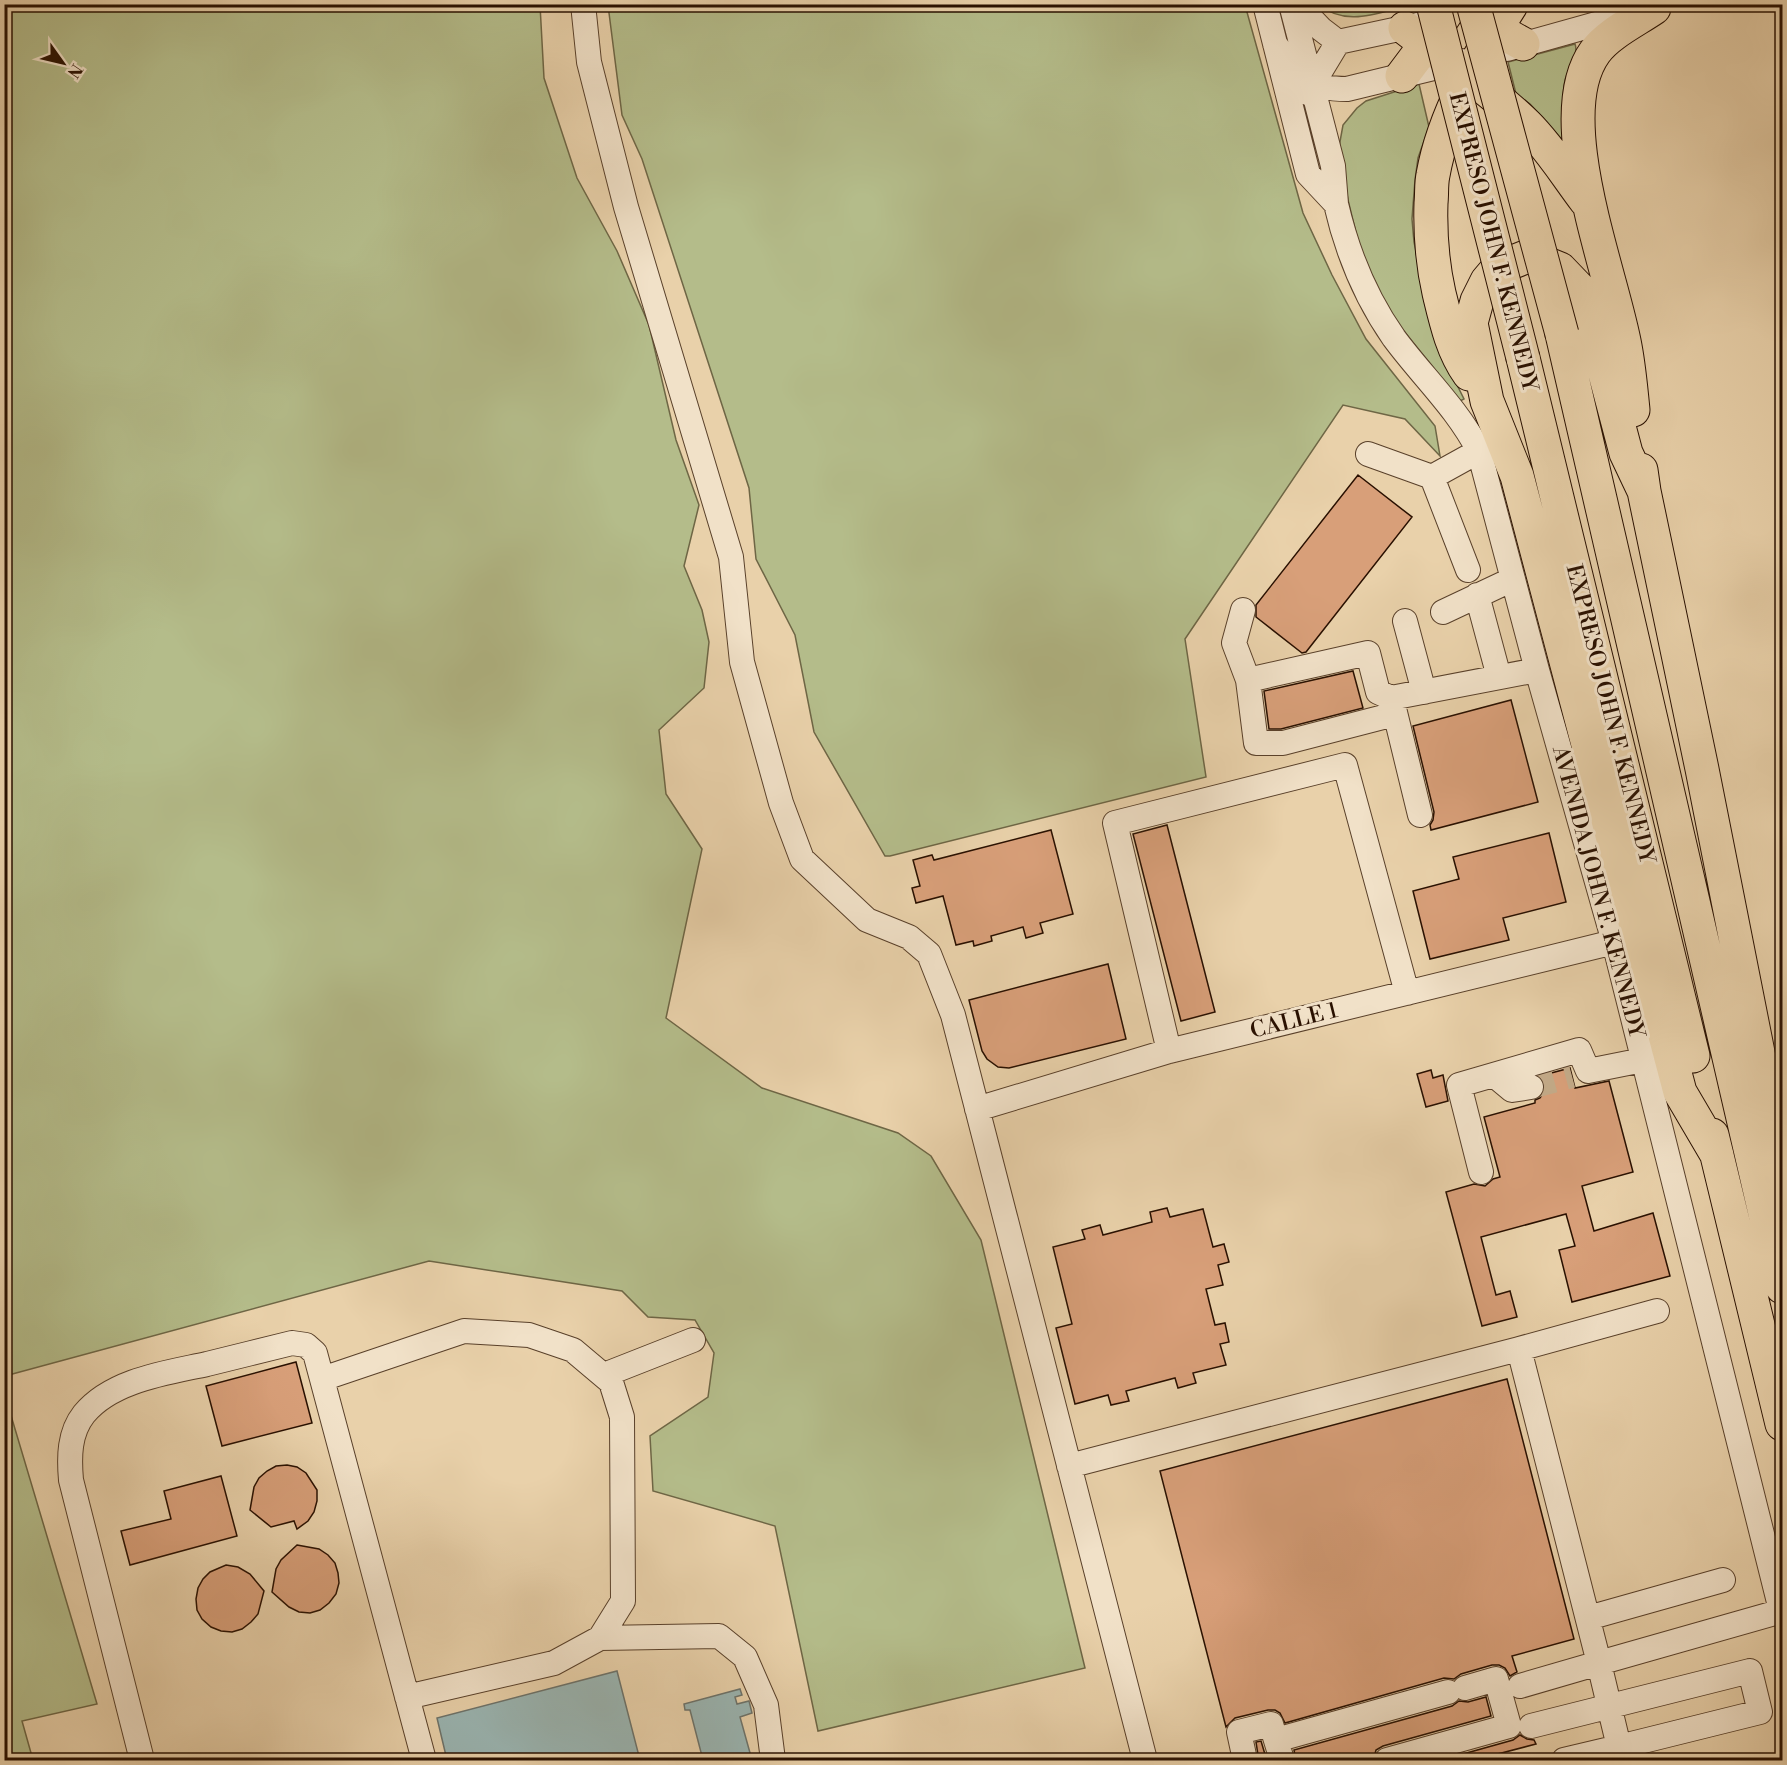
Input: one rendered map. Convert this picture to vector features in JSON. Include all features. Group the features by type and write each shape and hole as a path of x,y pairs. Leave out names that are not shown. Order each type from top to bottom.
{"highway":[{"path":"1660,6 1611,37 1595,52 1586,72 1576,124 1589,205 1625,345 1644,491 1782,1174"},
{"path":"1466,17 1467,65 1432,176 1430,232 1433,263 1447,329 1461,363 1487,400"},
{"path":"1466,17 1467,65 1544,143 1589,205"},
{"path":"1402,76 1466,17"},
{"name":"EXPRESO JOHN F. KENNEDY","path":"1466,17 1562,334 1782,1287"},
{"name":"EXPRESO JOHN F. KENNEDY","path":"1466,17 1523,358 1782,1424"},
{"path":"1644,491 1626,453 1584,294 1560,269 1527,256 1498,268 1487,281 1477,301 1471,323 1487,400 1517,476 1680,1092 1717,1155"}],"street":[{"path":"583,4 589,62 626,207 731,557 742,662 781,803 802,859 867,920 909,936 929,954 953,1015 1145,1761"},
{"name":"AVENIDA JOHN F. KENNEDY","path":"1264,4 1308,174 1336,204"},
{"name":"AVENIDA JOHN F. KENNEDY","path":"1292,4 1333,166 1336,204 1351,253 1370,302 1395,339 1470,432 1479,451 1537,670 1614,942 1782,1613"},
{"path":"1297,4 1321,29 1338,42"},
{"path":"1304,158 1306,117 1312,85 1338,42 1466,17 1660,6"},
{"path":"1275,44 1297,73 1312,85 1334,89 1347,89 1402,76 1467,65"},
{"path":"1333,166 1330,125 1335,107 1347,89"},
{"path":"1368,454 1432,477 1479,451"},
{"path":"1432,477 1468,570"},
{"path":"1443,612 1513,579"},
{"path":"1477,595 1499,677"},
{"path":"1244,610 1234,643 1248,680 1256,743 1284,743 1393,706 1424,692 1537,670"},
{"path":"1405,621 1424,692"},
{"path":"1248,680 1368,653 1378,692 1393,706 1420,815"},
{"path":"1169,1051 1114,823 1345,765 1407,993"},
{"name":"CALLE 1","path":"977,1109 1169,1051 1614,942"},
{"path":"1481,1172 1459,1085 1579,1050 1580,1074 1643,1060"},
{"path":"1494,1075 1512,1090 1531,1087"},
{"path":"1069,1466 1657,1311"},
{"path":"322,1379 464,1331 530,1335 573,1350 611,1382 622,1417 623,1601 600,1638"},
{"path":"604,1376 693,1340"},
{"path":"142,1761 71,1480 70,1446 75,1430 84,1414 101,1398 120,1388 156,1376 292,1343 306,1345 315,1353 424,1761"},
{"path":"1519,1349 1619,1747"},
{"path":"1588,1618 1723,1580"},
{"path":"1520,1686 1782,1613"},
{"path":"407,1697 554,1663 600,1638 719,1636 745,1657 766,1705 773,1761"},
{"path":"1531,1726 1750,1671 1760,1712 1564,1761"},
{"path":"1245,1761 1239,1732 1271,1724 1279,1750 1456,1690 1496,1679 1509,1726 1387,1761"}],"green space":[{"path":"5,5 540,5 544,78 577,178 617,251 649,325 676,440 699,505 684,566 702,610 709,642 704,688 659,730 666,794 702,849 666,1018 762,1088 898,1133 931,1156 981,1240 1085,1668 818,1731 775,1526 653,1491 650,1436 708,1397 714,1353 695,1320 648,1317 622,1291 429,1261 5,1376"},
{"path":"608,5 1245,5 1303,213 1366,339 1435,426 1440,456 1405,419 1343,405 1185,639 1206,777 885,856 814,732 795,635 756,559 749,488 642,159 622,115"},
{"path":"1320,5 1398,5 1399,8 1348,17 1338,15"},
{"path":"1575,44 1574,57 1564,88 1565,143 1530,104 1516,94 1508,62"},
{"path":"1419,84 1429,127 1418,158 1415,180 1412,219 1414,242 1450,371 1464,399 1460,401 1391,315 1361,253 1348,200 1339,147 1343,125 1357,108 1366,101"},
{"path":"4,1392 97,1704 22,1721 33,1760 5,1760"}],"water":[{"path":"617,1671 640,1760 447,1760 437,1718"},
{"path":"740,1689 742,1695 735,1697 737,1704 749,1701 752,1713 740,1717 752,1760 703,1760 690,1710 685,1710 684,1704"}],"building":[{"path":"1358,475 1412,517 1306,652 1302,653 1256,617 1256,605"},
{"path":"1353,671 1363,708 1281,729 1269,729 1264,691"},
{"path":"1511,700 1538,802 1431,830 1430,825 1434,812 1413,726"},
{"path":"1167,825 1215,1012 1181,1021 1133,834"},
{"path":"1051,830 1073,914 1040,923 1043,933 1026,938 1023,927 991,936 992,941 974,946 973,941 956,945 943,896 916,903 912,888 920,886 913,860 932,855 934,860"},
{"path":"1549,833 1566,902 1503,918 1509,940 1430,959 1413,891 1459,879 1453,857"},
{"path":"1108,964 1126,1039 1009,1068 998,1067 987,1059 982,1051 969,1000"},
{"path":"1570,1068 1575,1088 1609,1081 1633,1172 1582,1186 1594,1231 1653,1213 1670,1276 1572,1302 1559,1250 1575,1246 1566,1214 1481,1237 1496,1295 1510,1291 1517,1317 1482,1326 1446,1192 1474,1184 1485,1186 1493,1179 1500,1177 1484,1117 1535,1103 1535,1100 1540,1098 1544,1092 1545,1084 1540,1076"},
{"path":"1431,1070 1433,1078 1443,1075 1448,1101 1426,1107 1417,1074"},
{"path":"1167,1208 1170,1217 1203,1209 1213,1247 1224,1244 1229,1262 1218,1265 1223,1285 1206,1289 1215,1325 1225,1323 1229,1342 1220,1344 1226,1365 1193,1373 1196,1383 1178,1388 1175,1378 1126,1391 1129,1401 1111,1405 1108,1395 1075,1404 1056,1328 1072,1324 1053,1247 1085,1239 1082,1230 1100,1225 1103,1235 1152,1222 1150,1212"},
{"path":"296,1362 312,1423 222,1446 206,1386"},
{"path":"1507,1379 1574,1639 1512,1656 1517,1672 1510,1676 1505,1668 1492,1665 1461,1674 1454,1679 1444,1678 1285,1723 1280,1713 1268,1710 1235,1718 1226,1727 1160,1471"},
{"path":"276,1466 297,1467 306,1473 317,1490 314,1512 308,1521 297,1529 294,1521 271,1527 250,1510 254,1487 259,1478"},
{"path":"221,1476 237,1536 130,1565 121,1531 171,1519 164,1491"},
{"path":"297,1545 319,1549 328,1555 335,1563 338,1573 339,1583 336,1594 320,1610 310,1613 299,1612 289,1607 272,1592 276,1569 281,1560"},
{"path":"226,1565 238,1567 250,1574 264,1591 258,1614 242,1629 232,1632 211,1627 202,1619 197,1610 196,1599 203,1579 210,1572"},
{"path":"1486,1697 1491,1716 1383,1746 1376,1750 1373,1761 1296,1761 1294,1750 1452,1706 1459,1701 1468,1702"},
{"path":"1520,1735 1534,1740 1536,1744 1471,1761 1438,1761 1513,1740"},
{"path":"1261,1741 1267,1761 1259,1761 1256,1742"}],"tunnel":[{"path":"1531,1087 1572,1076"}]}
